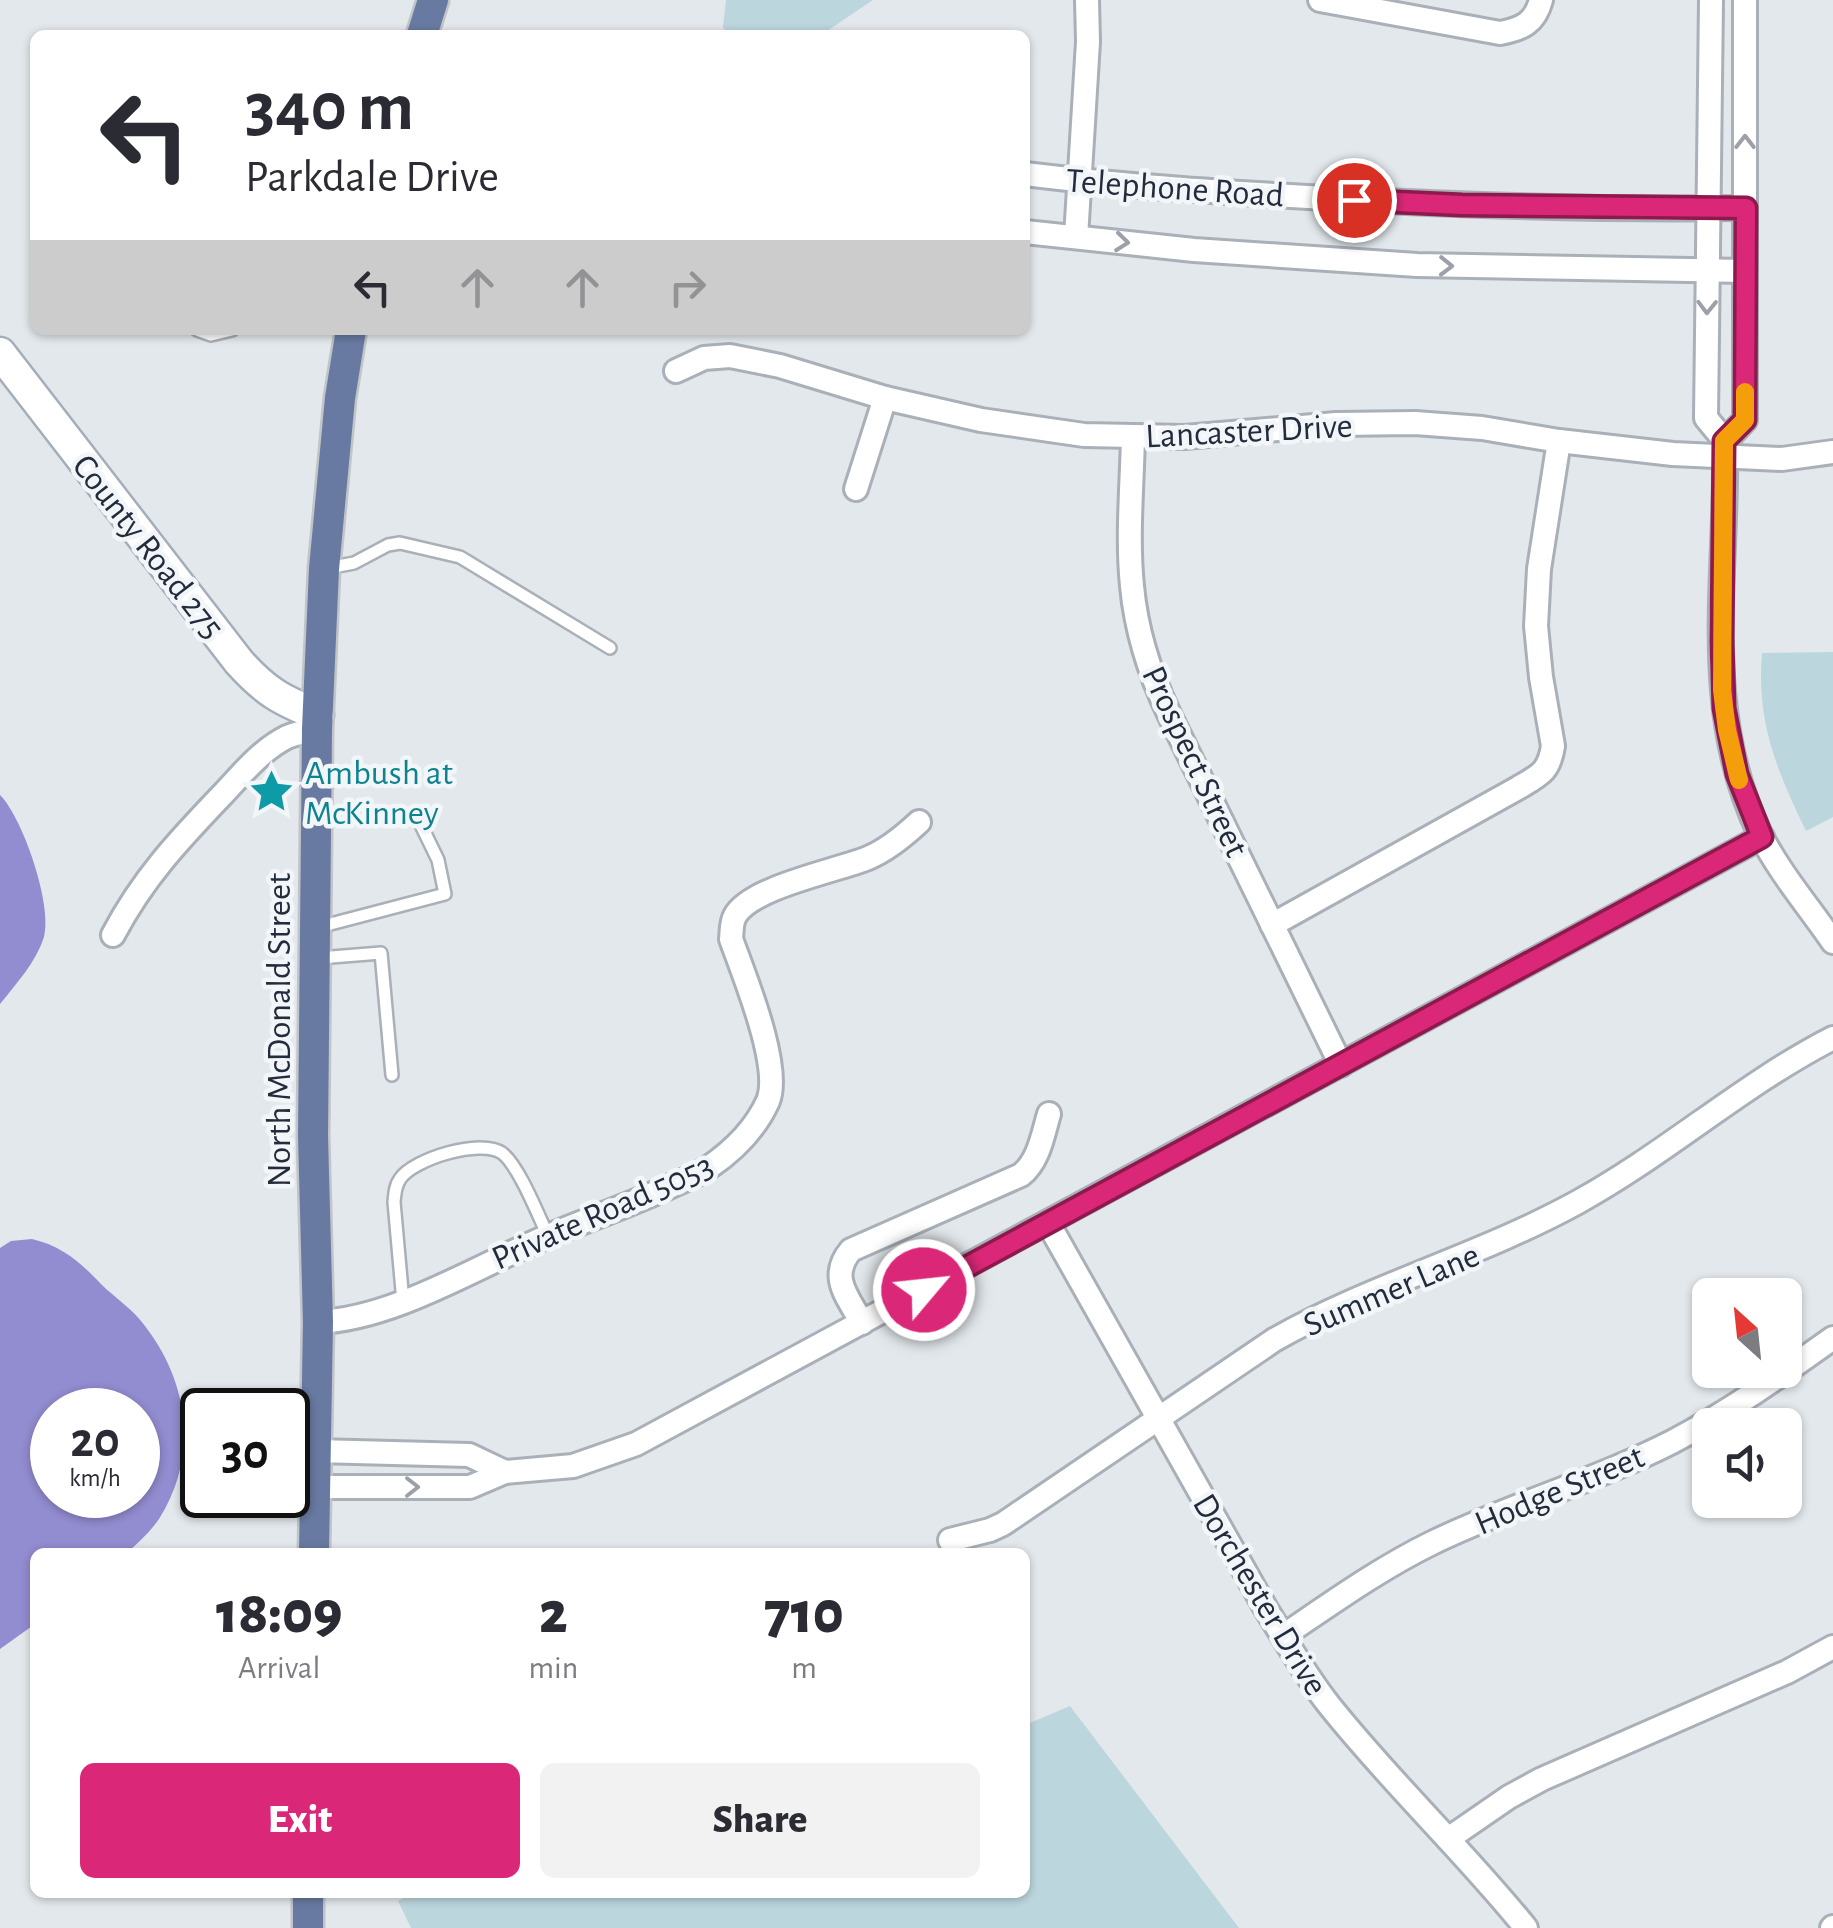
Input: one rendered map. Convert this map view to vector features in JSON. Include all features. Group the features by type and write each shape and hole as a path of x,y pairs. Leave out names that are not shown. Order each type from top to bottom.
{"main road":[{"path":"424,30 433,0"},
{"name":"North McDonald Street","path":"314,1548 318,1322 313,1136 318,722 324,570 340,398 350,335"},
{"path":"308,1898 308,1928"}],"street":[{"path":"1076,236 1087,0"},
{"path":"1320,0 1500,34 1520,29 1537,14 1542,0"},
{"path":"1711,0 1706,418 1725,448 1724,708 1737,774 1762,837 1833,942"},
{"path":"1725,448 1745,420 1746,0"},
{"name":"Telephone Road","path":"1030,175 1247,194 1462,205 1746,208"},
{"name":"Telephone Road","path":"1030,232 1194,250 1417,265 1745,271"},
{"name":"County Road 275","path":"0,353 239,662 268,692 318,722"},
{"name":"Lancaster Drive","path":"676,371 704,358 730,356 1006,426 1084,436 1185,437 1336,424 1415,423 1482,428 1673,454 1725,448 1782,458 1833,452"},
{"path":"856,489 885,398"},
{"name":"Prospect Street","path":"1134,436 1132,584 1146,652 1160,695 1341,1065"},
{"path":"1272,925 1546,770 1554,746 1538,652 1536,598 1559,441"},
{"path":"113,935 158,864 250,766 270,748 318,722"},
{"name":"Private Road 5053","path":"318,1322 345,1321 403,1302 548,1236 638,1202 703,1172 729,1154 747,1136 769,1098 770,1079 764,1035 731,939 737,913 765,893 870,857 919,822"},
{"path":"315,1487 470,1487 505,1472 573,1466 636,1444 1762,837"},
{"name":"Summer Lane","path":"950,1540 1003,1524 1274,1340 1318,1316 1506,1240 1582,1200 1760,1081 1833,1038"},
{"path":"862,1324 840,1282 844,1258 851,1250 1028,1169 1050,1114"},
{"name":"Dorchester Drive","path":"1048,1223 1157,1419 1283,1636 1326,1702 1526,1928"},
{"name":"Hodge Street","path":"1283,1636 1355,1586 1432,1544 1632,1460 1702,1426 1833,1338"},
{"path":"316,1451 469,1455 505,1472"},
{"path":"1448,1839 1542,1779 1787,1672 1833,1647"}],"lane":[{"path":"324,570 400,542 446,554 460,558 610,648"},
{"path":"315,944 445,894 438,860 421,825"},
{"path":"315,944 381,953 392,1075"},
{"path":"403,1302 394,1202 396,1185 413,1167 474,1147 502,1153 514,1168 548,1236"}],"shaded area":[{"path":"726,0 873,0 828,30 723,27"},
{"path":"1833,652 1833,817 1806,831 1771,745 1762,701 1762,653"},
{"path":"0,795 18,823 34,863 46,923 36,955 0,1004"},
{"path":"32,1239 70,1256 86,1269 140,1320 160,1348 180,1402 180,1470 160,1517 160,1388 30,1388 30,1518 159,1518 132,1548 30,1548 30,1628 0,1649 0,1248 11,1241"},
{"path":"1070,1706 1239,1928 411,1928 398,1901 1030,1898 1030,1723"}],"slow traffic":[{"path":"1739,780 1722,690 1724,441 1745,420 1745,392"}],"place":[{"name":"Ambush at McKinney","path":"272,792"}],"route":[{"path":"924,1290 1762,837 1732,754 1722,668 1724,441 1745,420 1746,208 1354,200"}]}
